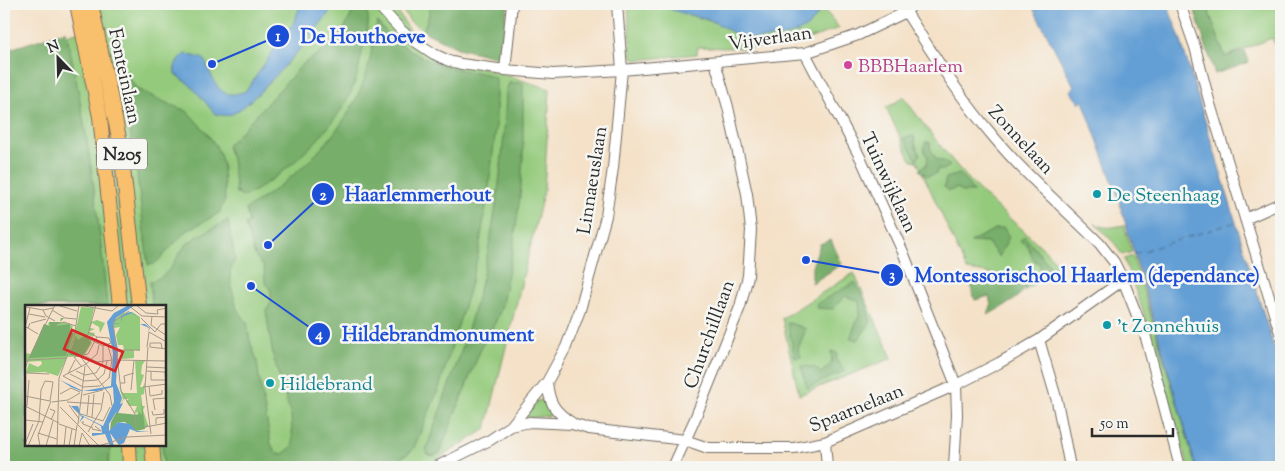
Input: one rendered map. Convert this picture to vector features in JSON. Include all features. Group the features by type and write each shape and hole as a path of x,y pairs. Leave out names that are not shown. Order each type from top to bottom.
{"main road":[{"name":"Fonteinlaan","path":"77,4 100,117 120,305"},
{"name":"Fonteinlaan","path":"92,4 120,143 139,305"},
{"path":"129,446 130,467"},
{"path":"152,446 154,467"}],"street":[{"name":"Vijverlaan","path":"377,4 413,40 434,54 449,61 505,70 553,74 622,70 806,53 858,35 910,8"},
{"path":"385,4 392,20"},
{"path":"505,70 512,4"},
{"name":"Linnaeuslaan","path":"436,467 490,440 511,426 547,382 566,347 580,310 606,216 613,168 622,70 618,4"},
{"path":"1180,4 1195,47 1210,104 1281,336"},
{"name":"Zonnelaan","path":"910,8 940,67 966,104 1025,170 1100,244 1114,262 1146,338 1180,467"},
{"name":"Tuinwijklaan","path":"806,53 861,159 903,252 956,385 957,415 954,467"},
{"name":"Churchilllaan","path":"673,467 740,307 748,276 751,230 747,194 728,107 715,62"},
{"path":"1245,219 1281,203"},
{"name":"Spaarnelaan","path":"511,426 530,422 572,424 590,429 685,440 708,448 794,448 825,442 956,385 999,363 1039,340 1123,280"},
{"path":"1039,340 1057,401 1070,467"},
{"path":"547,382 552,406 572,424"},
{"path":"825,442 827,467"}],"green space":[{"path":"97,4 392,4 423,49 550,89 544,190 486,429 425,467 4,467 4,55 102,24"},
{"path":"355,4 364,4 368,20 358,73 348,98 324,132 293,163 260,188 244,197 236,193 232,159 227,147 229,143 304,63 336,39 347,24"},
{"path":"398,4 429,4 429,15 423,31 410,21"},
{"path":"429,4 508,4 499,58 458,48 423,31 429,15"},
{"path":"628,4 661,4 722,25 744,38 814,20 820,10 825,10 839,28 787,45 749,48 698,47 697,54 636,60 631,55"},
{"path":"1201,4 1206,4 1225,57 1245,51 1249,62 1215,74 1195,12"},
{"path":"1206,4 1281,4 1281,56 1272,38 1225,57"},
{"path":"377,22 394,38 423,58 445,66 482,73 496,79 496,127 478,255 439,388 413,450 395,462 387,457 382,457 359,467 164,467 162,446 166,446 166,305 152,305 150,282 168,271 190,241 228,220 235,260 230,271 231,285 237,309 247,322 250,341 257,361 271,444 275,452 283,454 293,446 291,415 273,356 266,311 271,303 271,291 265,282 264,267 255,256 245,224 249,224 246,209 265,197 300,169 332,136 356,99 365,78"},
{"path":"66,31 91,167 107,305 25,305 25,446 111,446 108,467 4,467 4,51"},
{"path":"116,55 137,89 187,111 216,146 223,167 225,200 219,213 185,232 154,264 148,265 136,166"},
{"path":"509,83 523,83 523,158 513,249 501,309 482,346 439,454 431,456 427,454 426,450 469,327 487,255 497,200 506,90"},
{"path":"903,96 965,175 1058,264 1025,291 1029,278 1006,280 994,274 967,270 917,161 911,160 886,107 894,104"},
{"path":"914,136 920,155 917,160 903,138"},
{"path":"926,141 930,143 930,148 936,159 950,166 943,170 938,169 936,174 927,176 919,170 927,164 928,157 924,149"},
{"path":"960,174 974,192 962,192 957,188 949,191 944,187 946,178"},
{"path":"1095,223 1106,227 1124,225 1132,252 1122,255 1115,244"},
{"path":"1004,228 1009,237 999,257 988,243 970,242 995,229"},
{"path":"1024,236 1051,267 1041,275 1040,265 1032,258 1028,246 1020,240"},
{"path":"831,240 842,264 812,283 812,267 820,244"},
{"path":"1133,256 1196,467 1188,467 1148,325 1124,259"},
{"path":"1025,271 1030,278 1018,296 1008,304 988,315 991,306 989,296 975,300 969,281 978,277 1006,280"},
{"path":"854,273 892,358 799,395 782,318"},
{"path":"855,282 866,304 871,322 858,340 850,338 860,313 859,301 845,296 833,309 817,308 816,304"},
{"path":"787,322 806,329 798,349 801,357 795,358"},
{"path":"831,351 837,353 836,360 845,371 807,388 801,366 814,367 821,373 832,363"},
{"path":"542,400 552,413 549,416 527,417 527,414 537,401"}],"water":[{"path":"301,4 335,4 286,65 241,109 230,115 215,114 189,84 175,74 175,68 180,58 185,54 194,56 204,59 217,86 225,93 234,94 246,91 293,24"},
{"path":"661,4 822,4 814,20 802,30 787,36 749,39 712,21 679,12"},
{"path":"1031,4 1167,4 1180,38 1281,367 1281,467 1196,467 1117,194 1083,101 1079,103 1070,91 1074,86"}],"ferry route":[{"path":"1134,254 1236,222"}],"place":[{"name":"De Houthoeve","path":"212,64"},
{"name":"BBBHaarlem","path":"848,65"},
{"name":"De Steenhaag","path":"1097,194"},
{"name":"Haarlemmerhout","path":"268,245"},
{"name":"Montessorischool Haarlem (dependance)","path":"806,260"},
{"name":"Hildebrandmonument","path":"251,286"},
{"name":"'t Zonnehuis","path":"1107,325"},
{"name":"Hildebrand","path":"270,383"}]}
